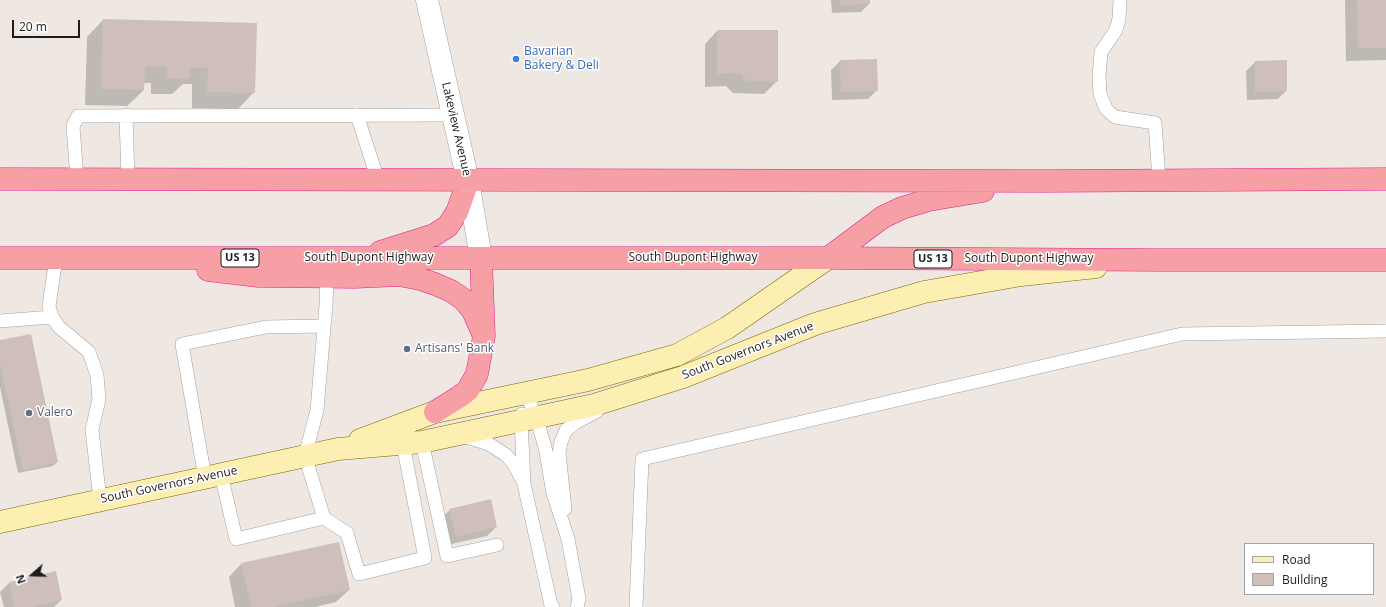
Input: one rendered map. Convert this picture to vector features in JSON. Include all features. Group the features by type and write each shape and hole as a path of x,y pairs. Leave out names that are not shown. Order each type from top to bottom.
{"highway":[{"path":"0,179 1045,181 1386,179"},
{"path":"360,258 434,235 443,230 448,226 457,212 468,180"},
{"path":"828,258 883,216 902,208 929,200 1045,181"},
{"name":"South Dupont Highway","path":"0,258 1386,260"},
{"path":"95,258 258,276 355,278 400,275 435,284 451,291 463,299 473,311 484,336"},
{"path":"435,412 468,390 477,374 484,336 481,258"}],"main road":[{"name":"South Governors Avenue","path":"338,449 435,412 588,380 677,355 727,328 828,258"},
{"name":"South Governors Avenue","path":"0,522 338,449 412,443 594,405 683,377 815,324 924,292 1021,275 1159,260"}],"street":[{"name":"Lakeview Avenue","path":"427,0 468,180 481,258"}],"lane":[{"path":"1120,0 1119,19 1116,30 1102,52 1099,77 1100,94 1106,109 1115,116 1155,123 1159,180"},
{"path":"126,115 128,179"},
{"path":"357,115 378,180"},
{"path":"78,179 74,126 78,116 453,115"},
{"path":"56,258 49,306 52,317 59,327 89,352 97,375 99,399 92,430 100,500"},
{"path":"327,277 317,410 305,456 324,518 347,533 359,574 425,558 412,443"},
{"path":"0,321 52,317"},
{"path":"324,326 266,327 182,344 213,476 236,539 324,518"},
{"path":"636,607 642,459 1182,334 1386,331"},
{"path":"577,607 580,599 568,539 559,453 561,442 566,430 575,423 586,416 640,390"},
{"path":"524,484 529,419 526,393"},
{"path":"529,419 545,447 553,493 568,539"},
{"path":"460,434 489,444 506,455 513,463 524,484 551,605 553,607"},
{"path":"412,443 447,556 497,545"}],"building":[{"path":"840,0 870,0 870,4 841,5"},
{"path":"1357,0 1386,0 1386,48 1358,48"},
{"path":"103,19 257,23 255,93 207,92 208,68 189,68 189,79 167,78 167,67 145,67 144,90 101,89"},
{"path":"717,30 778,30 778,82 747,81 740,73 717,74"},
{"path":"877,59 878,91 841,92 840,60"},
{"path":"1287,60 1287,91 1255,92 1255,61"},
{"name":"Valero","path":"31,334 58,462 23,470 0,364 0,340"},
{"path":"491,499 497,527 456,537 449,509"},
{"path":"339,542 350,590 272,607 251,607 241,563"},
{"path":"56,571 62,600 31,607 14,607 9,582"}],"place":[{"name":"Bavarian Bakery & Deli","path":"516,59"},
{"name":"Artisans' Bank","path":"407,349"},
{"name":"Valero","path":"29,413"}]}
